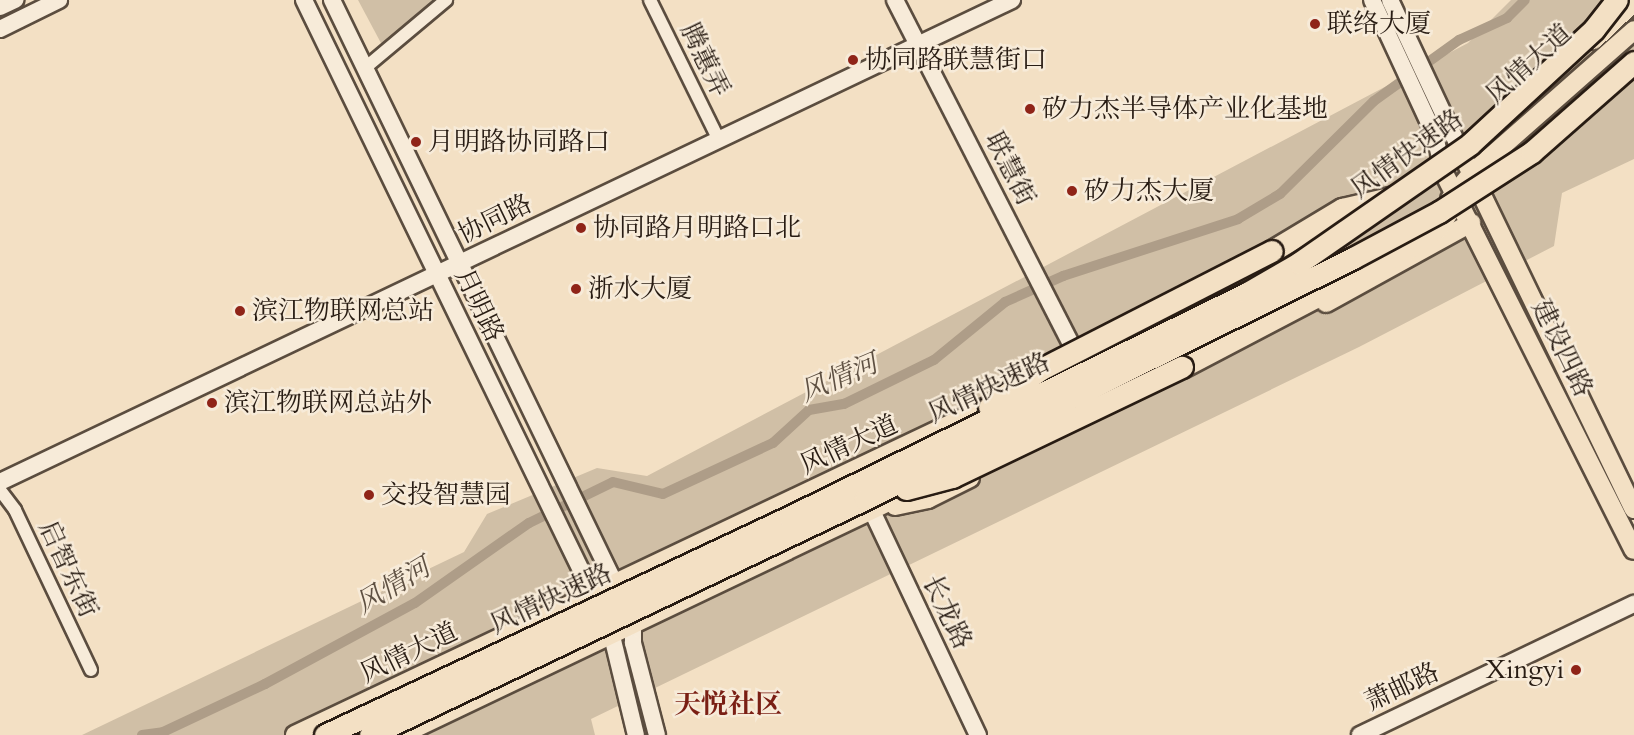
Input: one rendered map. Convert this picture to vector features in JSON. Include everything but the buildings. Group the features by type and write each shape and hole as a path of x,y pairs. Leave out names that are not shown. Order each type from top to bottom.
{"highway":[{"name":"风情快速路","path":"325,735 789,517 950,436 1247,293 1299,263 1470,144 1586,36 1617,0"},
{"name":"风情快速路","path":"370,735 868,505 1439,212 1532,152 1634,62"},
{"path":"950,436 1041,369 1272,251 1342,209 1414,192"},
{"path":"868,505 952,477 1182,367 1405,250 1437,228 1457,195"}],"main road":[{"name":"风情大道","path":"295,735 1370,226 1462,156 1634,2"},
{"name":"风情大道","path":"401,735 1348,271 1398,243 1439,204 1457,195 1472,173 1634,30"},
{"name":"建设四路","path":"1462,156 1634,509"},
{"name":"建设四路","path":"1443,171 1634,550"},
{"path":"868,505 928,499 1359,286 1471,223"}],"street":[{"path":"0,8 15,0"},
{"path":"0,28 59,0"},
{"name":"月明路","path":"304,0 435,274 611,632 636,735"},
{"name":"月明路","path":"332,0 633,621"},
{"path":"365,68 446,0"},
{"name":"腾蕙弄","path":"650,0 719,140"},
{"name":"联慧街","path":"895,0 1080,362"},
{"name":"协同路","path":"0,483 1012,0"},
{"path":"1372,0 1462,156"},
{"path":"1390,0 1411,65"},
{"path":"1421,86 1443,171"},
{"name":"启智东街","path":"0,490 15,510 91,670"},
{"name":"长龙路","path":"868,505 978,735"},
{"name":"萧邮路","path":"1360,735 1634,604"},
{"name":"萧邮路","path":"1378,735 1634,615"},
{"path":"633,621 633,643 657,735"}],"shaded area":[{"path":"358,0 435,0 421,20 382,45"},
{"path":"1511,0 1634,0 1634,159 1562,193 1554,246 1359,347 591,719 595,735 82,735 464,552 487,514 597,468 647,476 1468,43"}],"waterway":[{"name":"风情河","path":"142,735 163,732 265,684 415,603 529,523 613,482 663,494 773,443 809,410 844,404 934,360 1005,302 1063,276 1238,219 1280,194 1374,101 1459,40 1507,18 1525,0"}],"place":[{"name":"联络大厦","path":"1315,24"},
{"name":"协同路联慧街口","path":"853,60"},
{"name":"矽力杰半导体产业化基地","path":"1030,109"},
{"name":"月明路协同路口","path":"416,142"},
{"name":"矽力杰大厦","path":"1072,191"},
{"name":"协同路月明路口北","path":"581,228"},
{"name":"浙水大厦","path":"576,289"},
{"name":"滨江物联网总站","path":"240,311"},
{"name":"滨江物联网总站外","path":"212,403"},
{"name":"交投智慧园","path":"369,495"},
{"name":"Xingyi","path":"1576,670"}],"district":[{"name":"天悦社区","path":"728,705"}]}
